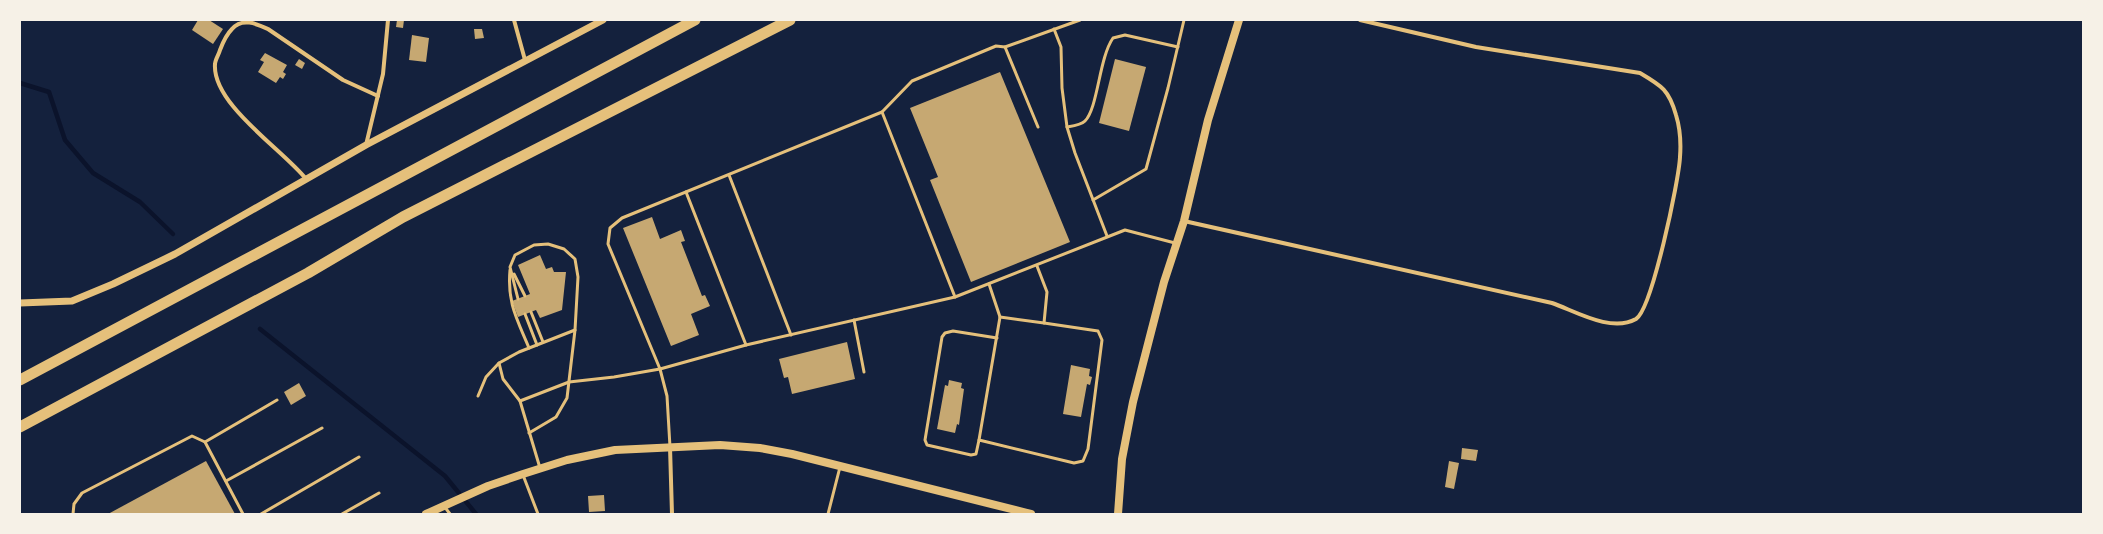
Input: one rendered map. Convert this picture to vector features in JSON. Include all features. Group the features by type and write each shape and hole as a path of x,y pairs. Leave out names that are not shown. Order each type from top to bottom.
{"highway":[{"path":"20,380 695,20"},
{"path":"20,427 308,273 403,217 790,20"}],"main road":[{"path":"1118,514 1122,459 1133,402 1164,282 1184,221 1208,120 1239,20"},
{"path":"426,514 445,504 488,486 567,460 615,450 720,445 760,448 840,465 1031,514"}],"street":[{"path":"366,145 383,74 388,20"},
{"path":"514,20 525,60"},
{"path":"20,303 72,301 113,284 174,254 366,145 603,20"},
{"path":"1184,221 1552,303 1609,323 1621,323 1636,318 1645,308 1652,286 1670,211 1680,158 1676,116 1663,86 1640,73 1476,47 1360,20"},
{"path":"306,179 288,159 241,116 223,93 217,79 215,64 224,40 233,28 246,21 268,29 343,80 378,96"},
{"path":"670,447 672,514"}],"lane":[{"path":"670,447 667,396 660,370 608,244 610,228 622,218 882,112 912,80 996,46 1005,47 1080,20"},
{"path":"1093,200 1146,169 1184,20"},
{"path":"1054,29 1061,47 1062,88 1067,127 1075,153 1107,236"},
{"path":"1067,127 1084,122 1090,114 1108,44 1113,38 1125,35 1178,47"},
{"path":"1005,47 1038,127"},
{"path":"882,112 955,297"},
{"path":"729,175 791,335"},
{"path":"686,192 746,345"},
{"path":"520,401 569,382 660,370 746,345 955,297 1037,266 1107,236 1125,230 1177,243"},
{"path":"529,348 514,312 508,291 510,267 515,255 534,245 548,244 564,249 575,260 578,277 575,330 567,398 556,417 529,433"},
{"path":"1037,266 1047,292 1044,324"},
{"path":"510,267 525,296"},
{"path":"510,267 518,299"},
{"path":"989,284 1000,317 997,338 976,454 971,455 927,446 925,440 942,338 945,333 953,331 997,338"},
{"path":"531,312 543,342"},
{"path":"525,314 537,345"},
{"path":"979,440 1074,463 1083,461 1088,449 1102,340 1098,331 1000,317"},
{"path":"854,320 864,372"},
{"path":"478,396 486,377 499,363 529,348 575,330"},
{"path":"499,363 503,379 520,401 540,468"},
{"path":"205,442 277,400"},
{"path":"226,481 322,428"},
{"path":"73,514 74,504 82,493 192,436 205,442 243,514"},
{"path":"261,514 359,457"},
{"path":"828,514 840,465"},
{"path":"523,474 538,514"},
{"path":"342,514 378,493"},
{"path":"445,504 450,514"}],"building":[{"path":"198,20 209,20 223,29 213,44 192,30"},
{"path":"397,20 404,20 403,28 396,27"},
{"path":"474,29 482,29 484,38 475,39"},
{"path":"412,35 429,38 426,62 409,60"},
{"path":"265,53 287,65 283,72 286,74 283,79 280,77 276,83 258,72 264,62 260,60"},
{"path":"299,59 305,63 302,69 295,65"},
{"path":"1115,59 1146,67 1129,131 1099,123"},
{"path":"1000,72 1070,242 971,282 930,180 938,177 910,108"},
{"path":"652,217 660,239 681,230 685,241 681,242 702,296 705,295 710,306 691,314 699,335 671,346 623,228"},
{"path":"540,255 546,269 552,267 554,272 566,272 562,310 540,318 536,310 518,317 512,301 530,294 518,265"},
{"path":"847,342 855,379 792,394 788,377 784,378 779,359"},
{"path":"1071,365 1090,369 1089,376 1092,377 1090,385 1087,384 1081,417 1063,414"},
{"path":"949,380 962,383 961,388 964,389 959,425 957,424 955,433 937,429 945,385 948,386"},
{"path":"299,383 306,396 291,405 284,392"},
{"path":"1462,448 1478,450 1476,461 1461,459"},
{"path":"206,461 235,514 108,514"},
{"path":"1449,461 1459,463 1454,489 1445,487"},
{"path":"604,495 605,511 589,512 588,496"}],"waterway":[{"path":"20,83 49,92 65,140 93,173 140,202 173,234"},
{"path":"260,329 445,476 476,514"}]}
